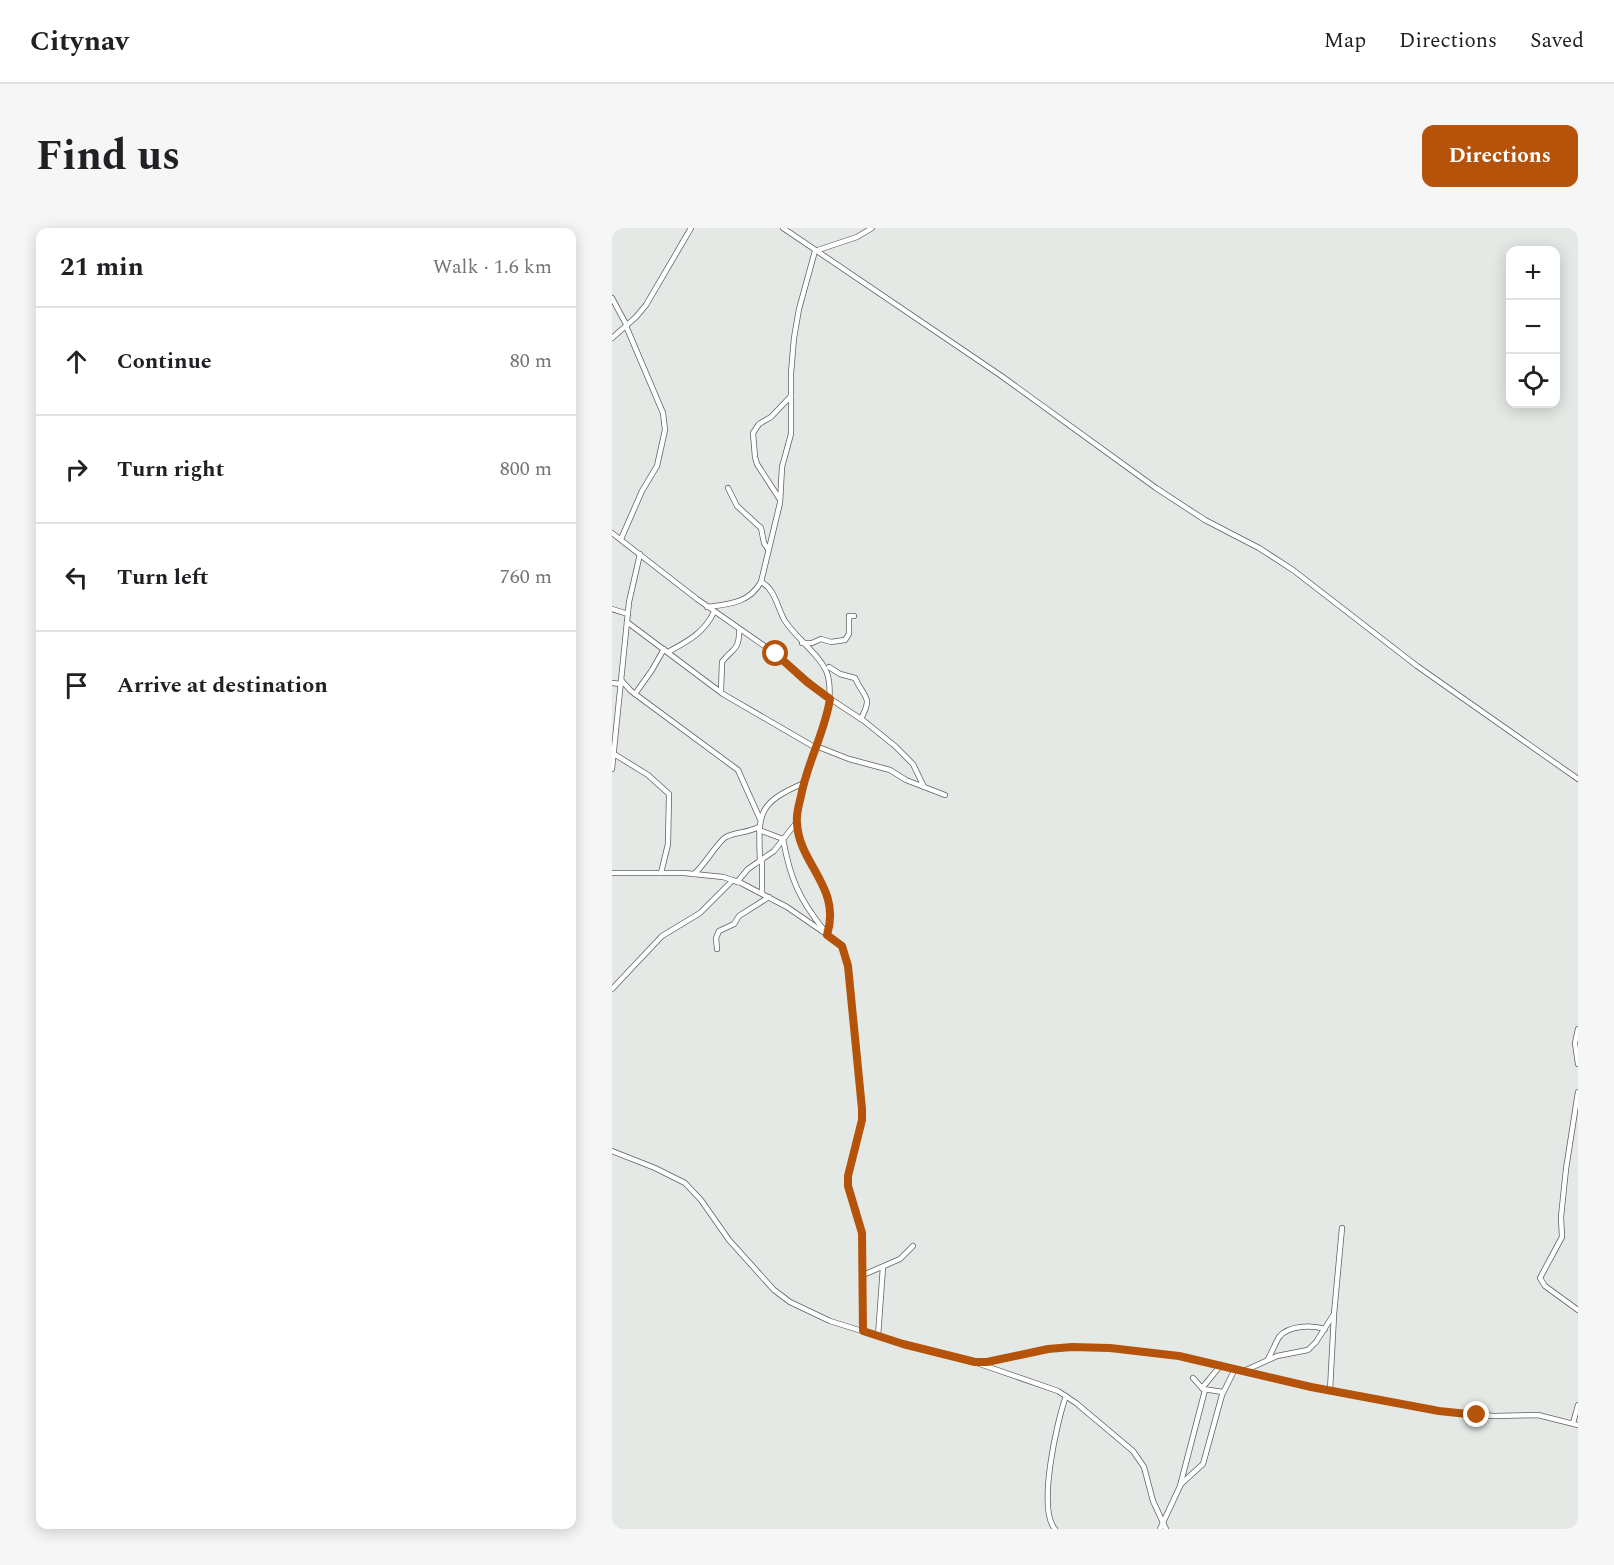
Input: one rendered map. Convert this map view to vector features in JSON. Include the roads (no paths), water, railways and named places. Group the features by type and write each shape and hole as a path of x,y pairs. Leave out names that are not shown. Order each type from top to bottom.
{"street":[{"path":"612,338 627,326 646,305 691,228"},
{"path":"783,228 1000,375 1156,488 1293,570 1417,666 1578,779"},
{"path":"814,251 857,237 873,228"},
{"path":"707,607 730,604 748,597 755,593 761,582 780,500 782,467 791,434 792,356 799,309 814,251"},
{"path":"612,298 627,326 663,413 665,430 657,466 642,491 621,539"},
{"path":"780,500 755,457 753,433 759,424 771,417 791,396"},
{"path":"728,488 737,506 761,528 764,543 768,549"},
{"path":"612,533 707,607 776,654 807,682 861,719 905,755 918,770 924,786"},
{"path":"612,769 627,621 640,554"},
{"path":"761,582 767,584 781,614 825,669 829,683 828,711 804,783 796,823 803,848 825,887 829,899 827,935"},
{"path":"612,609 628,614"},
{"path":"635,694 666,651 691,640 707,626 714,612"},
{"path":"802,643 812,643 821,639 831,642 845,640 849,634 849,616 854,616"},
{"path":"627,621 721,691 816,747 890,770 906,780 945,795"},
{"path":"721,691 722,662 734,652 739,638 739,629"},
{"path":"829,667 840,674 855,678 868,698 868,705 861,719"},
{"path":"612,683 621,683 738,770 760,819"},
{"path":"614,754 648,775 669,794 668,844 661,873"},
{"path":"762,893 759,829 762,812 771,800 804,783"},
{"path":"612,989 662,936 699,913 748,869 774,851 796,823"},
{"path":"694,874 707,861 721,840 726,837 759,829 783,839"},
{"path":"783,839 788,870 807,910 827,935"},
{"path":"612,873 694,874 735,881 788,907 842,946 848,966 862,1109 862,1120 848,1176 848,1186 862,1233 863,1331"},
{"path":"717,949 716,938 719,931 734,924 739,916 769,897"},
{"path":"1578,1029 1575,1043 1578,1064"},
{"path":"1578,1092 1566,1169 1561,1217 1563,1235 1540,1278 1545,1286 1578,1310"},
{"path":"612,1151 685,1183 728,1239 774,1290 790,1302 830,1321 975,1362 1066,1396 1133,1451 1140,1460 1147,1475 1161,1526 1166,1529"},
{"path":"1330,1390 1342,1228"},
{"path":"863,1275 900,1258 913,1246"},
{"path":"878,1336 883,1267"},
{"path":"1244,1371 1268,1359 1308,1350 1335,1314"},
{"path":"1268,1359 1284,1333 1310,1326 1325,1329"},
{"path":"975,1362 987,1362 1048,1349 1087,1347 1187,1357 1259,1375 1439,1411 1494,1416 1538,1415 1575,1424 1578,1405"},
{"path":"1258,1363 1259,1375"},
{"path":"1161,1526 1180,1486 1203,1389 1221,1365"},
{"path":"1180,1486 1198,1470 1206,1456 1223,1392 1235,1368"},
{"path":"1192,1378 1203,1389 1223,1392"},
{"path":"1054,1529 1047,1509 1050,1471 1066,1396"}]}
